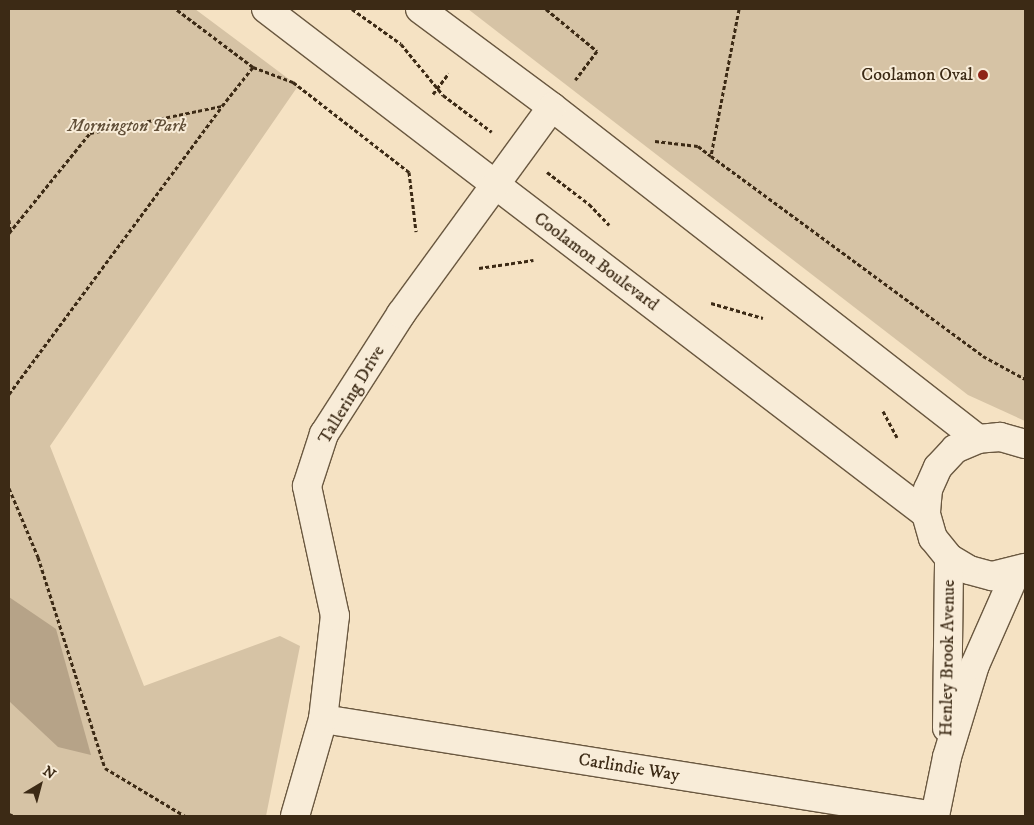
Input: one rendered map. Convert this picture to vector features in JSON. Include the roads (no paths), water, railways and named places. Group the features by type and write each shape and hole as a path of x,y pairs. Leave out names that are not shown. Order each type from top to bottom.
{"street":[{"name":"Coolamon Boulevard","path":"266,9 926,514"},
{"path":"420,9 552,107 978,439"},
{"name":"Tallering Drive","path":"295,816 323,719 335,616 307,486 324,434 401,314 552,107"},
{"path":"1021,570 992,576 969,570 949,558 934,538 926,514 928,489 938,466 955,449 978,439 1000,437 1025,444"},
{"name":"Henley Brook Avenue","path":"947,757 949,558"},
{"name":"Henley Brook Avenue","path":"935,816 947,757 975,665 1021,570"},
{"name":"Carlindie Way","path":"323,719 935,816"}],"place":[{"name":"Coolamon Oval","path":"983,75"}],"park label":[{"name":"Mornington Park","path":"127,126"}]}
